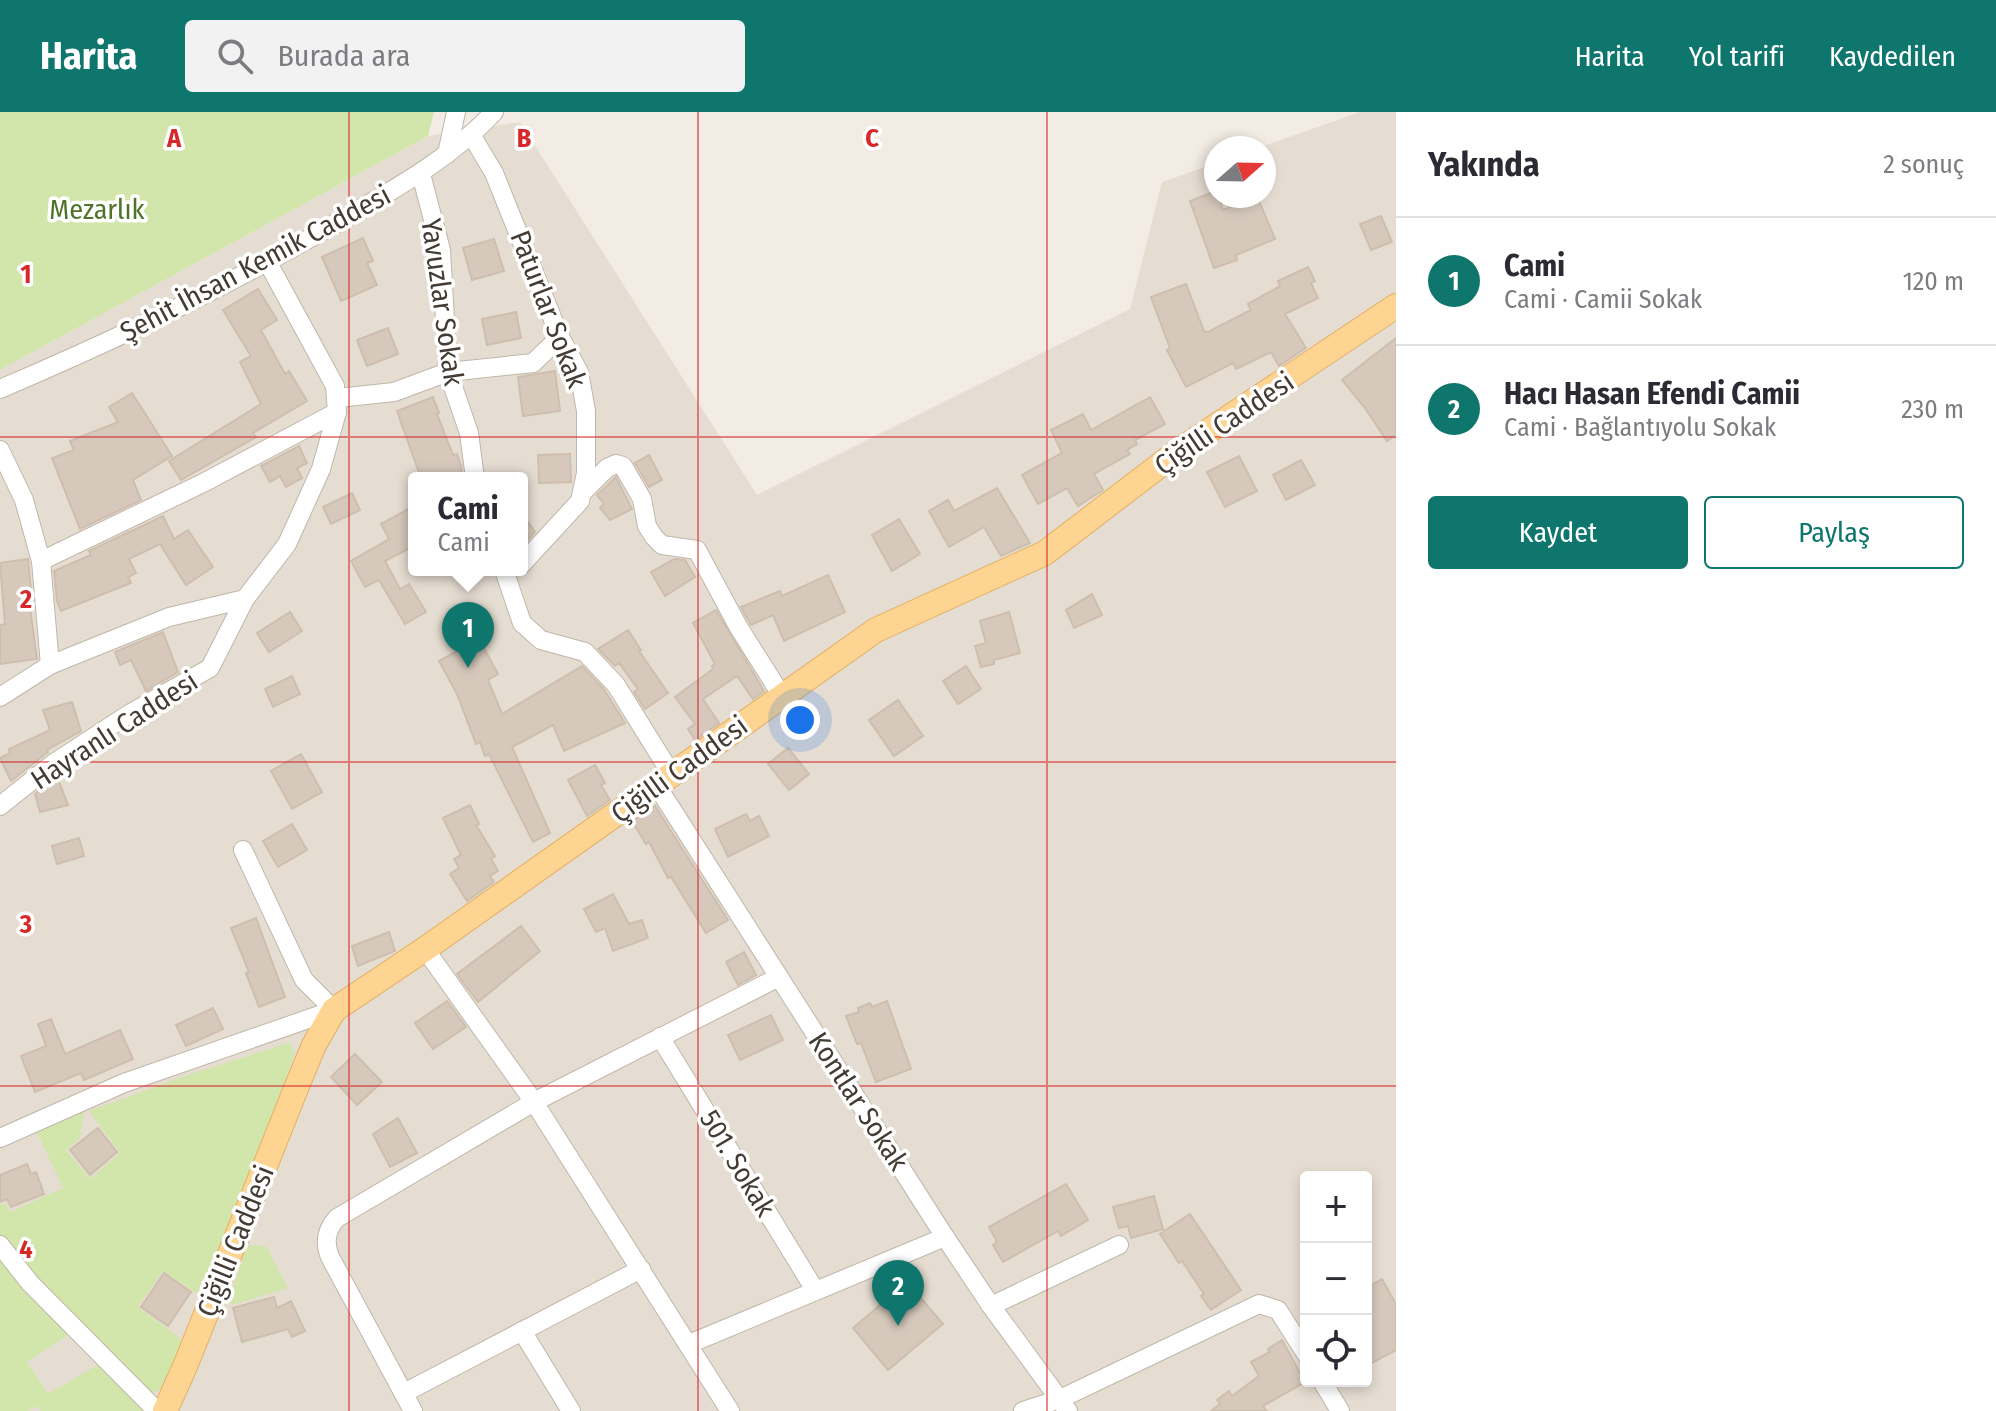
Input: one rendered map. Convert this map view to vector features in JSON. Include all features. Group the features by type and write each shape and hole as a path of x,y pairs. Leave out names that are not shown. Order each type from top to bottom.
{"main road":[{"name":"Çiğilli Caddesi","path":"165,1411 314,1045 334,1010 876,630 1045,553 1177,452 1396,306"}],"street":[{"path":"447,154 456,112"},
{"name":"Şehit İhsan Kemik Caddesi","path":"0,389 81,355 268,263 421,174 472,136 494,112"},
{"name":"Paturlar Sokak","path":"472,136 504,194 560,337 579,372 586,411 584,491"},
{"name":"Yavuzlar Sokak","path":"421,174 441,250 448,372 469,433 474,472"},
{"path":"268,263 335,386 337,405"},
{"path":"41,561 190,490 337,405 394,392 448,372 533,363 560,337"},
{"name":"Hayranlı Caddesi","path":"0,806 54,763 129,714 210,668 245,599 287,544 321,469 337,405"},
{"path":"0,450 24,500 41,561 50,665"},
{"path":"528,558 607,468 616,464 623,466 642,499 647,526 654,537 662,545 697,550 782,696"},
{"name":"Kontlar Sokak","path":"510,576 522,623 541,640 585,652 616,685 665,780 779,977 945,1237 1064,1405"},
{"path":"0,697 50,665 169,617 245,599"},
{"path":"0,1138 124,1083 334,1010 304,980 243,850"},
{"path":"425,949 534,1102 730,1411"},
{"path":"413,1411 330,1257 327,1243 329,1229 337,1218 534,1102 779,977"},
{"name":"501. Sokak","path":"660,1037 815,1290"},
{"path":"689,1344 945,1237"},
{"path":"0,1245 30,1283 157,1411"},
{"path":"991,1306 1119,1245"},
{"path":"404,1393 641,1269"},
{"path":"1023,1411 1064,1405 1259,1304 1273,1307 1282,1315 1300,1344"},
{"path":"522,1331 571,1411"},
{"path":"1326,1387 1340,1411"}],"shaded area":[{"path":"1360,112 1396,112 1396,1411 0,1411 0,370 428,136 520,122 757,495 1130,309 1162,182 1204,167 1204,208 1276,208 1276,142"}],"green space":[{"name":"Mezarlık","path":"0,112 434,112 428,136 0,370"},
{"path":"291,1042 292,1062 203,1298 163,1271 138,1307 184,1341 163,1389 150,1393 11,1250 0,1235 0,1205 6,1203 10,1212 63,1188 37,1132 84,1112 80,1138 66,1150 90,1179 120,1153 89,1111"},
{"path":"247,1245 266,1246 288,1288 235,1304 228,1303"},
{"path":"0,1256 71,1333 27,1362 48,1394 99,1364 143,1411 40,1411 38,1406 27,1411 0,1411"}],"building":[{"path":"1204,196 1204,208 1262,208 1275,239 1236,255 1237,260 1214,268 1190,201"},
{"path":"1381,216 1392,242 1371,250 1360,224"},
{"path":"363,238 373,261 367,263 377,285 341,301 322,257"},
{"path":"494,239 504,271 472,280 463,248"},
{"path":"1308,267 1318,298 1285,314 1306,348 1279,366 1271,352 1236,369 1233,363 1186,387 1167,350 1170,348 1151,297 1186,284 1204,331 1208,332 1251,310 1248,304 1280,286 1278,281"},
{"path":"258,289 277,320 261,330 285,374 289,371 307,401 253,433 256,437 181,480 169,461 261,404 240,362 251,356 223,310"},
{"path":"516,312 521,338 487,345 482,319"},
{"path":"388,328 398,354 367,366 357,340"},
{"path":"1396,338 1396,435 1387,441 1342,380"},
{"path":"555,371 560,411 523,416 518,377"},
{"path":"132,393 172,456 133,480 141,500 80,529 52,458 74,450 70,441 118,422 109,407"},
{"path":"433,397 462,472 419,472 397,411"},
{"path":"1150,397 1165,424 1135,440 1137,444 1127,450 1130,454 1094,474 1103,490 1078,506 1067,488 1038,504 1022,475 1062,453 1051,430 1083,414 1091,430"},
{"path":"299,446 307,463 297,468 302,478 286,487 280,476 270,482 261,466"},
{"path":"570,454 571,482 539,483 538,455"},
{"path":"649,455 662,480 649,487 635,463"},
{"path":"1239,456 1257,491 1225,507 1207,472"},
{"path":"1301,460 1315,485 1286,500 1273,475"},
{"path":"616,477 632,509 610,520 600,508 604,504 597,495"},
{"path":"997,488 1030,543 1001,556 984,527 949,547 929,511 948,500 954,511"},
{"path":"352,493 360,510 331,524 323,507"},
{"path":"408,509 408,549 385,561 400,589 409,584 426,612 405,624 379,580 365,587 351,561 389,539 381,524"},
{"path":"163,516 174,539 188,530 213,567 186,585 160,544 129,559 136,573 128,577 131,583 61,611 54,571"},
{"path":"899,519 920,554 892,571 872,535"},
{"path":"528,522 535,532 528,540"},
{"path":"28,559 32,600 29,600 37,659 0,664 0,625 5,624 0,563"},
{"path":"674,559 685,560 695,577 665,596 651,572"},
{"path":"828,575 845,612 784,641 773,615 751,625 741,607 780,591 782,596"},
{"path":"1092,594 1102,615 1074,628 1066,610"},
{"path":"716,610 764,691 753,699 737,676 703,699 719,723 695,740 688,729 695,724 675,697 713,669 715,664 693,623"},
{"path":"290,612 302,631 269,652 257,633"},
{"path":"1009,612 1020,653 981,667 975,646 986,643 980,621"},
{"path":"628,630 668,693 645,709 634,692 638,689 619,663 615,666 598,649"},
{"path":"163,632 178,672 146,691 131,660 120,665 115,652"},
{"path":"479,639 498,674 488,680 502,714 582,666 603,688 625,723 564,751 553,725 512,747 550,833 533,842 489,754 485,756 480,742 476,744 457,694 439,661"},
{"path":"966,666 981,689 958,704 943,681"},
{"path":"292,676 300,694 273,707 265,689"},
{"path":"898,700 923,736 894,756 869,720"},
{"path":"72,702 81,731 47,750 11,781 0,758 10,753 9,749 50,730 43,710"},
{"path":"788,748 809,774 789,790 768,764"},
{"path":"301,754 322,792 292,809 271,771"},
{"path":"595,765 610,800 587,816 568,780"},
{"path":"57,776 68,805 40,812 35,794"},
{"path":"470,805 479,824 476,825 495,856 491,859 498,871 490,876 494,882 467,901 450,874 459,868 454,859 461,855 443,818"},
{"path":"655,806 728,920 706,933 671,877 668,878 649,842 646,844 632,821"},
{"path":"746,814 750,821 759,816 769,836 728,857 715,829"},
{"path":"292,824 307,850 278,867 263,841"},
{"path":"79,838 84,856 57,864 52,846"},
{"path":"613,894 629,924 642,920 648,938 613,951 605,928 596,932 584,909"},
{"path":"256,918 285,997 259,1007 231,928"},
{"path":"521,926 540,951 478,1002 457,974"},
{"path":"389,932 395,951 358,966 352,946"},
{"path":"744,952 756,975 738,985 726,962"},
{"path":"447,1001 466,1027 433,1049 415,1023"},
{"path":"887,1001 911,1069 876,1082 861,1043 857,1044 846,1016 859,1012 858,1008 870,1003 872,1007"},
{"path":"213,1008 223,1029 186,1046 176,1025"},
{"path":"771,1015 783,1040 740,1060 728,1035"},
{"path":"51,1019 65,1054 120,1030 133,1059 84,1080 81,1073 35,1092 21,1056 46,1046 38,1024"},
{"path":"355,1054 382,1082 357,1105 331,1077"},
{"path":"398,1118 417,1153 390,1167 373,1134"},
{"path":"98,1128 117,1152 90,1175 70,1150"},
{"path":"27,1164 31,1174 36,1172 44,1194 11,1207 7,1199 0,1202 0,1175"},
{"path":"1066,1184 1088,1220 1061,1236 1058,1231 1003,1262 993,1245 997,1242 989,1227"},
{"path":"1154,1196 1163,1229 1131,1238 1128,1226 1119,1228 1113,1207"},
{"path":"1190,1214 1241,1290 1211,1310 1182,1261 1179,1263 1160,1234"},
{"path":"164,1273 191,1292 168,1326 141,1307"},
{"path":"1382,1279 1396,1304 1396,1350 1372,1363 1372,1315 1372,1285"},
{"path":"907,1282 943,1324 888,1370 853,1328"},
{"path":"274,1297 277,1308 291,1301 305,1331 292,1337 288,1329 242,1342 233,1308"},
{"path":"1282,1340 1300,1373 1300,1385 1263,1406 1267,1411 1211,1411 1220,1404 1217,1400 1229,1391 1232,1396 1259,1376 1251,1362 1270,1352 1268,1349"}],"place":[{"name":"Cami","path":"468,668"},
{"name":"Hacı Hasan Efendi Camii","path":"898,1326"}]}
